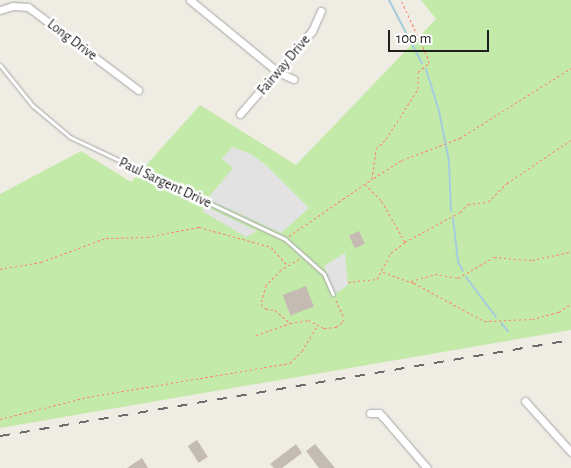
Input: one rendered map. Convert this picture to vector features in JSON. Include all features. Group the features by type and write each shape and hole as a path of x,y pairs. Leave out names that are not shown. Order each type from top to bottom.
{"street":[{"path":"190,0 278,72 293,79"},
{"name":"Long Drive","path":"0,10 13,6 28,7 138,90"},
{"name":"Fairway Drive","path":"240,114 312,31 321,11"},
{"path":"525,401 571,452"},
{"path":"370,413 379,413 427,468"}],"lane":[{"name":"Paul Sargent Drive","path":"0,65 32,105 70,137 285,238 324,274 333,294"}],"path":[{"path":"372,179 376,149 386,140 418,90 418,72 428,63 401,0"},
{"path":"285,238 402,160 460,138 571,68"},
{"path":"348,282 377,279 383,272 391,253 405,242 460,212 468,204 488,202 507,183 571,140"},
{"path":"365,184 381,200 405,242"},
{"path":"0,269 41,262 106,238 147,237 199,227 271,247 287,265"},
{"path":"410,281 435,274 458,278 494,257 532,260 571,252"},
{"path":"290,323 275,310 266,309 261,304 266,285 287,265 307,257"},
{"path":"383,272 410,281 484,321 532,319 559,312 571,304"},
{"path":"256,335 290,323 308,320 317,326 336,327 343,322 333,294"},
{"path":"0,419 87,397 290,363 302,352 317,326"}],"green space":[{"path":"421,0 571,0 571,330 0,428 0,194 81,151 131,182 200,105 296,165 436,19"}],"shaded area":[{"path":"232,147 251,154 266,165 309,208 281,233 207,199 233,168 222,159"},
{"path":"205,206 257,231 246,237 202,211"},
{"path":"345,253 348,285 335,294 324,266"}],"building":[{"path":"359,231 365,244 355,248 349,236"},
{"path":"306,286 314,307 291,315 283,295"},
{"path":"197,440 208,457 199,463 188,446"},
{"path":"296,444 302,453 282,468 274,468 270,464"},
{"path":"315,444 335,468 319,468 306,451"},
{"path":"142,458 148,468 127,468"}],"waterway":[{"path":"389,0 422,63"},
{"path":"426,69 439,111 449,161 451,211"},
{"path":"453,218 458,262 463,271"},
{"path":"466,277 496,317"},
{"path":"501,323 508,331"}],"railway":[{"path":"0,436 571,340"}]}
